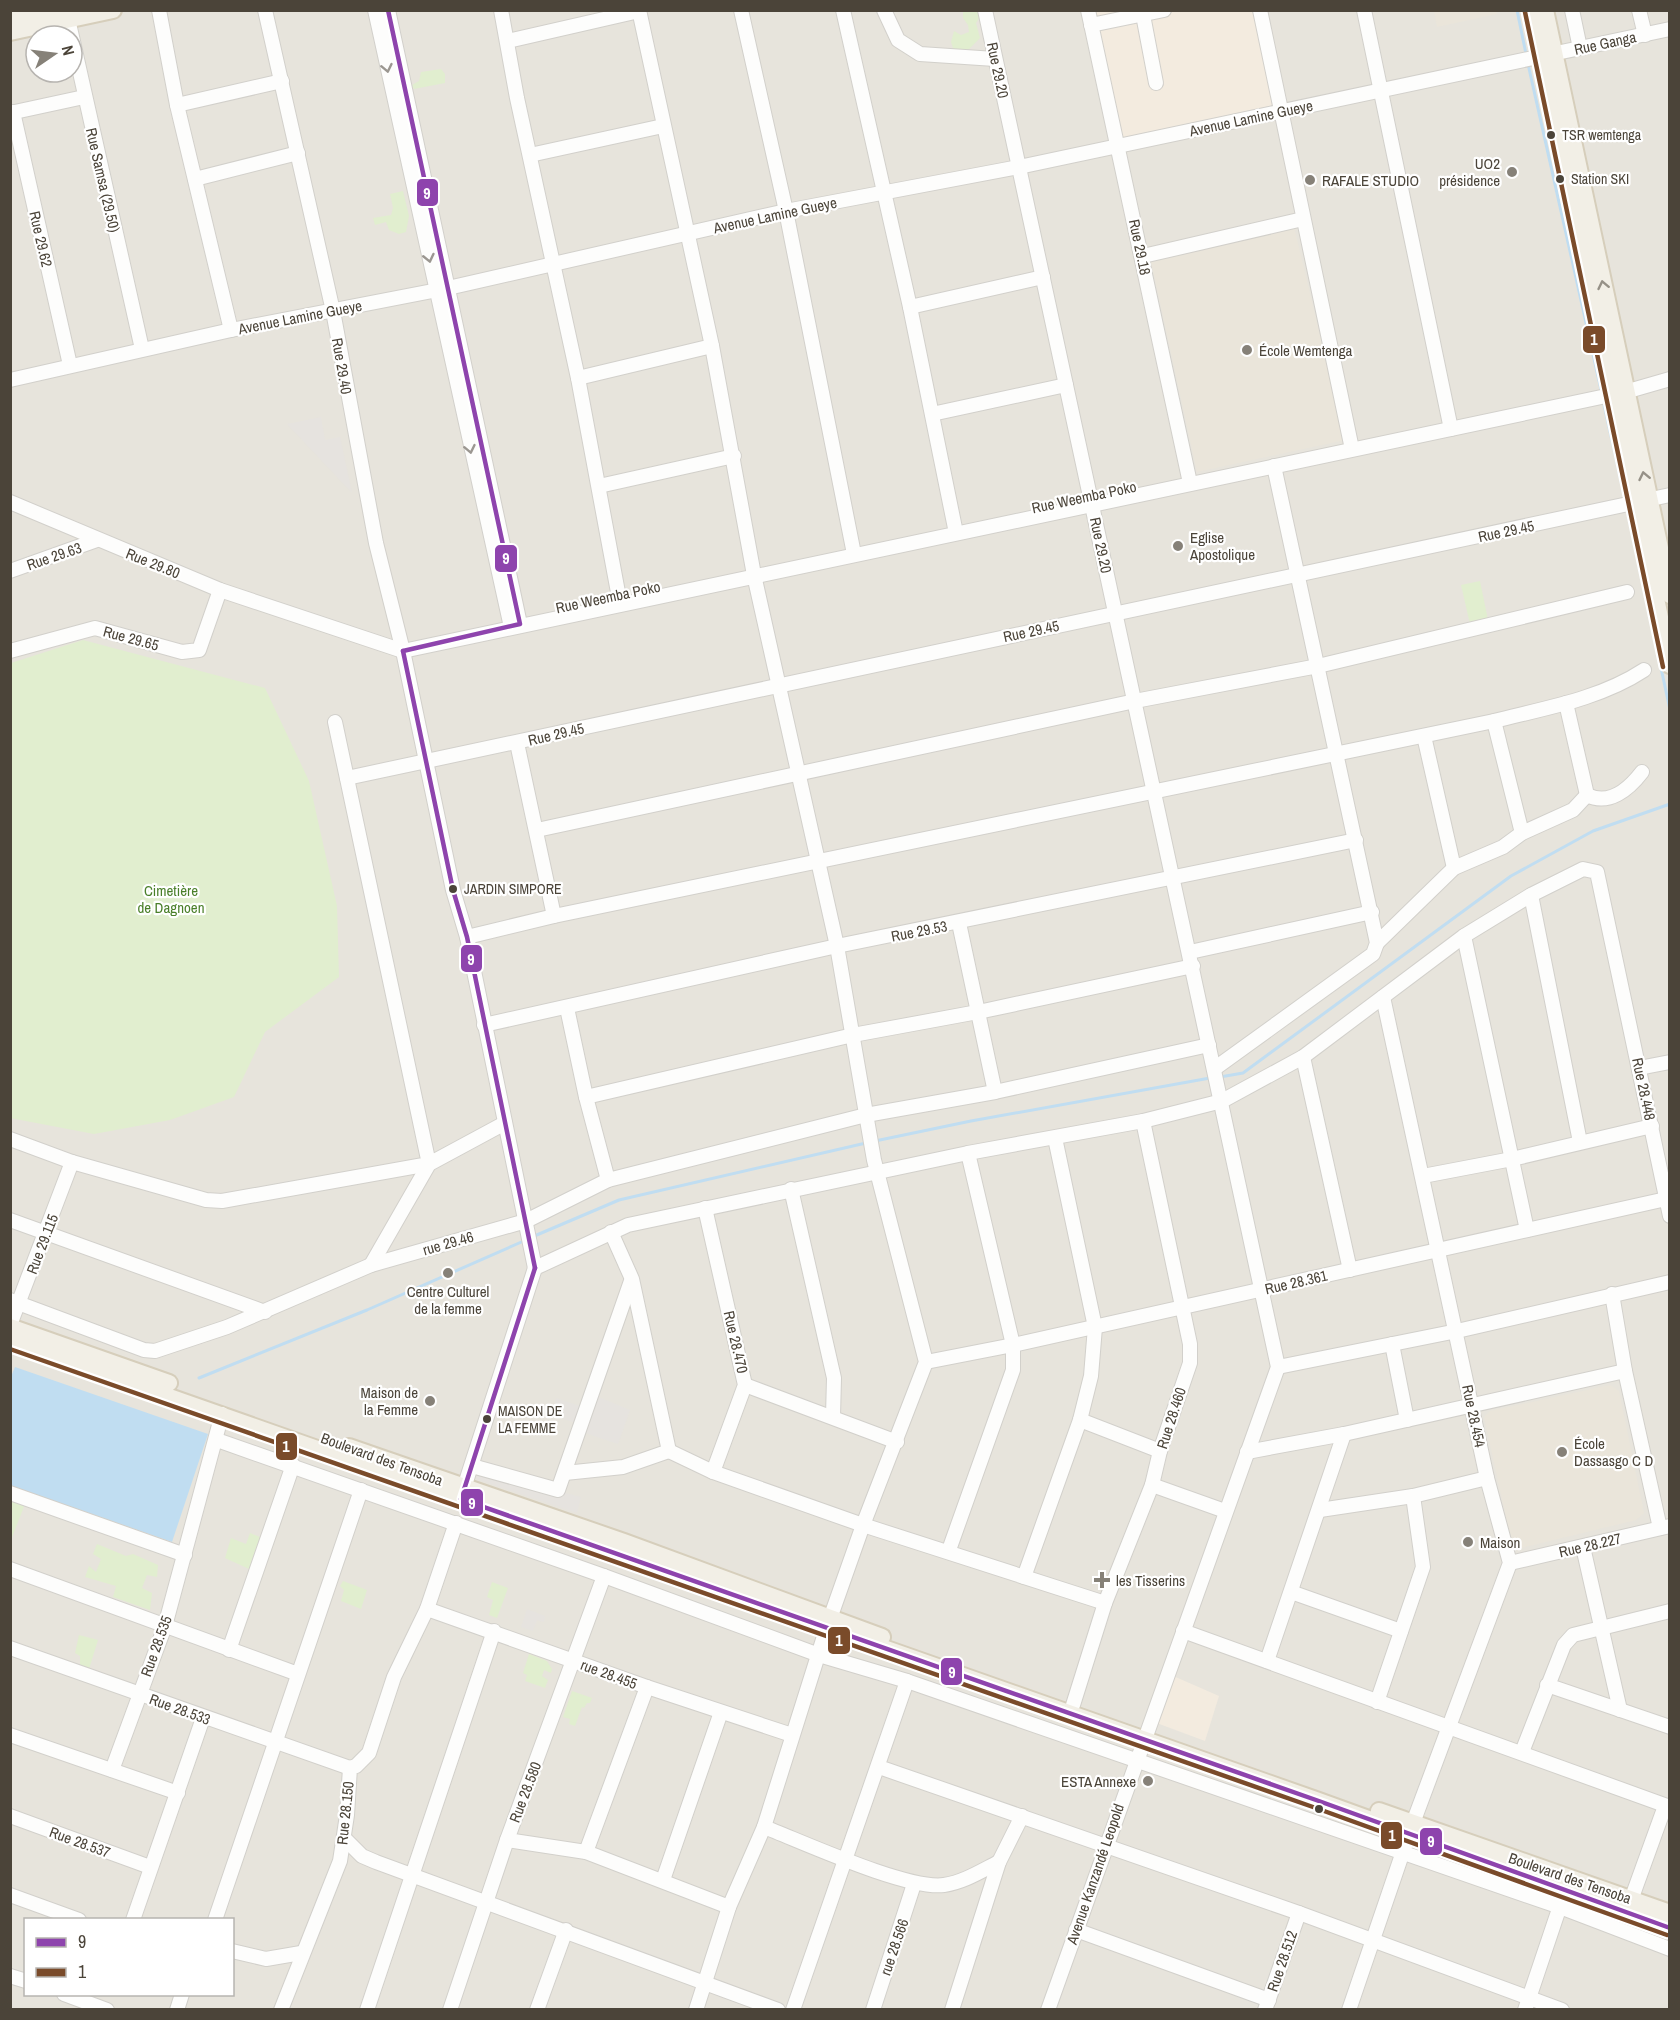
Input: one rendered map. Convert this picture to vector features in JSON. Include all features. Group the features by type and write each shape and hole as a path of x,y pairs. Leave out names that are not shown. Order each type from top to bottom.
{"main road":[{"path":"10,20 113,10"},
{"path":"1532,10 1548,55 1642,501 1670,665"},
{"path":"1545,10 1548,55"},
{"path":"10,32 64,14"},
{"path":"1642,501 1670,595"},
{"name":"Boulevard des Tensoba","path":"10,1326 621,1554 1073,1705 1145,1735"},
{"name":"Boulevard des Tensoba","path":"10,1341 463,1494"},
{"name":"Boulevard des Tensoba","path":"828,1624 1411,1828 1670,1912"},
{"name":"Boulevard des Tensoba","path":"1411,1828 1670,1928"}],"street":[{"path":"159,10 177,105 231,330"},
{"name":"Rue 29.40","path":"265,10 333,311 376,543 403,651"},
{"path":"375,10 442,289 516,622"},
{"path":"388,10 442,289"},
{"path":"501,10 517,98 578,378 620,599"},
{"path":"741,10 786,211 854,550"},
{"path":"843,10 910,307 955,529"},
{"path":"884,10 898,40 920,54 995,59"},
{"name":"Rue 29.20","path":"985,10 1214,1070"},
{"name":"Rue 29.18","path":"1088,10 1143,256 1189,479"},
{"path":"1091,25 1114,13 1143,15 1164,10"},
{"path":"1260,10 1351,445"},
{"path":"1364,10 1450,425"},
{"path":"1572,10 1580,48"},
{"path":"1640,10 1645,35"},
{"path":"508,41 639,11 712,346 754,571 837,946 866,1119 926,1362 897,1442 863,1524 828,1624 764,1827 729,1907 696,2010"},
{"name":"Rue Samsa (29.50)","path":"64,14 142,349"},
{"path":"1143,15 1156,83"},
{"name":"Rue Ganga","path":"1548,55 1670,29"},
{"name":"Avenue Lamine Gueye","path":"10,380 231,330 442,289 786,211 1019,167 1548,55"},
{"path":"177,105 282,81"},
{"path":"12,112 84,97"},
{"name":"Rue 29.62","path":"12,112 70,365"},
{"path":"530,155 663,126"},
{"path":"195,179 298,153"},
{"path":"1143,256 1303,219"},
{"path":"910,307 1042,277"},
{"path":"578,378 712,346"},
{"name":"Rue Weemba Poko","path":"403,651 516,622 620,599 1670,379"},
{"path":"932,414 1066,385"},
{"name":"Rue Weemba Poko","path":"1189,479 1274,466 1351,445"},
{"path":"599,486 734,456"},
{"path":"1274,466 1377,943"},
{"name":"Rue 29.45","path":"347,778 1670,495"},
{"name":"Rue 29.80","path":"10,502 220,590 403,651"},
{"name":"Rue 29.63","path":"10,571 97,540"},
{"name":"Rue 29.65","path":"10,651 95,628 182,652 199,650 220,590"},
{"path":"537,830 1135,701 1317,666 1627,592"},
{"path":"403,651 453,890 467,937 535,1268 463,1494"},
{"path":"467,937 554,916 1494,721 1566,703 1619,686 1644,670"},
{"path":"1566,703 1587,795 1582,804 1522,833 1503,847 1454,868 1377,943 1373,954 1214,1070 1278,1367 1457,1331 1670,1282"},
{"path":"1494,721 1522,833"},
{"path":"335,722 429,1164 371,1265"},
{"path":"1424,736 1454,868"},
{"path":"517,743 554,916"},
{"path":"1587,795 1606,800 1630,785 1642,772"},
{"name":"Rue 29.53","path":"484,1025 837,946 959,923 1356,840"},
{"name":"Rue 28.448","path":"1531,895 1584,870 1597,872 1670,1216"},
{"path":"535,1268 611,1232 792,1189 876,1166 1054,1138 1143,1121 1222,1101 1303,1057 1464,936 1531,895 1580,1142"},
{"path":"1190,952 1371,912"},
{"path":"959,923 995,1092"},
{"path":"1464,936 1527,1230"},
{"path":"586,1097 853,1035 978,1012 1193,966"},
{"name":"Rue 28.454","path":"1383,997 1487,1478 1510,1563"},
{"path":"567,1008 586,1097 608,1180"},
{"name":"rue 29.46","path":"15,1301 144,1350 155,1351 265,1312 371,1265 526,1221 608,1180 866,1119 1209,1045"},
{"path":"1303,1057 1350,1270"},
{"path":"1639,1068 1670,1062"},
{"name":"Rue 28.460","path":"1073,1705 1105,1603 1152,1485 1160,1451 1190,1363 1190,1344 1143,1121"},
{"path":"10,1139 72,1162 206,1200 222,1201 429,1164 505,1123"},
{"path":"1423,1176 1512,1159 1652,1126"},
{"path":"1024,1577 1080,1420 1090,1376 1095,1327 1054,1138"},
{"path":"949,1550 1008,1390 1013,1370 1013,1345 968,1153"},
{"name":"Rue 29.115","path":"10,1326 15,1301 47,1233 72,1162"},
{"path":"792,1189 834,1378 833,1416"},
{"name":"Rue 28.361","path":"926,1362 1013,1345 1666,1200"},
{"name":"Rue 28.470","path":"705,1208 745,1385 713,1472"},
{"path":"10,1220 265,1312"},
{"path":"611,1232 632,1279 669,1450"},
{"path":"472,1466 557,1490 565,1473 632,1279"},
{"path":"1612,1294 1625,1371 1665,1527"},
{"path":"1392,1344 1407,1420"},
{"name":"Avenue Kanzandé Leopold","path":"1048,2010 1135,1761 1278,1367"},
{"path":"1247,1452 1344,1434 1625,1371"},
{"path":"745,1385 833,1416 897,1442"},
{"name":"Rue 28.535","path":"112,1770 165,1626 217,1440 222,1414"},
{"path":"1080,1420 1160,1451"},
{"path":"1267,1661 1344,1434"},
{"path":"217,1440 456,1523 819,1655 908,1681 1560,1907 1670,1949"},
{"path":"565,1473 615,1468 669,1450 713,1472 1105,1603"},
{"path":"229,1650 293,1465"},
{"path":"1320,1510 1413,1496 1487,1478"},
{"path":"1152,1485 1226,1510"},
{"path":"216,1918 361,1490"},
{"path":"10,1493 185,1555"},
{"path":"1377,1702 1423,1567 1413,1496"},
{"name":"Rue 28.150","path":"281,2010 340,1861 350,1768 356,1766 369,1754 394,1677 427,1609 456,1523"},
{"name":"Rue 28.227","path":"1510,1563 1665,1527"},
{"path":"1583,1547 1620,1710"},
{"path":"1349,2010 1447,1728 1510,1563"},
{"path":"10,1569 298,1674"},
{"name":"Rue 28.580","path":"450,2010 507,1840 604,1576"},
{"path":"1291,1592 1401,1631"},
{"name":"rue 28.455","path":"427,1609 494,1631 574,1662 792,1735"},
{"path":"1522,1752 1564,1645 1573,1635 1670,1611"},
{"path":"367,2010 494,1631"},
{"path":"1183,1631 1667,1806 1631,1900"},
{"name":"Rue 28.533","path":"10,1648 350,1768"},
{"path":"793,2010 908,1681"},
{"path":"1547,1685 1670,1727"},
{"path":"586,1852 647,1687"},
{"path":"663,1880 721,1712"},
{"path":"134,1918 203,1718"},
{"path":"10,1735 178,1793"},
{"path":"879,1767 1299,1913 1372,1940 1527,2004 1563,2010"},
{"name":"Rue 28.537","path":"10,1816 150,1868"},
{"path":"952,2010 999,1862 1022,1816"},
{"path":"764,1827 915,1884 942,1885 965,1879 999,1862"},
{"path":"344,1838 362,1856 778,2010"},
{"path":"507,1840 586,1852 729,1907"},
{"name":"rue 28.566","path":"873,2010 915,1884"},
{"path":"1527,2004 1566,1889"},
{"path":"10,1895 73,1918"},
{"name":"Rue 28.512","path":"1267,2005 1299,1913"},
{"path":"537,2010 566,1930"},
{"path":"1076,1930 1267,2005"},
{"path":"234,1951 266,1959 302,1953"},
{"path":"69,1996 106,2004"}],"shaded area":[{"path":"11,11 1669,11 1669,2009 11,2009"},
{"path":"1092,11 1255,11 1274,105 1120,138"},
{"path":"1434,11 1496,11 1497,14 1437,27"},
{"name":"École Wemtenga","path":"1294,227 1345,440 1197,472 1151,261"},
{"path":"321,417 325,440 340,437 352,493 287,424"},
{"name":"École Dassasgo C D","path":"1610,1385 1619,1391 1644,1513 1636,1520 1521,1548 1511,1540 1484,1417 1490,1411"},
{"path":"596,1396 630,1410 618,1444 582,1432"},
{"path":"556,1398 580,1406 575,1423 553,1415"},
{"path":"478,1470 581,1497 577,1513 476,1479"},
{"path":"527,1609 545,1616 544,1622 537,1620 533,1631 521,1627"},
{"path":"1171,1675 1219,1696 1205,1741 1154,1722"}],"green space":[{"path":"963,11 981,11 982,14 976,23 980,38 969,49 954,51 951,42 954,31 961,35 969,32 968,25 963,18"},
{"path":"441,69 445,74 445,83 414,89 412,85 419,81 421,72"},
{"path":"403,191 409,216 406,232 399,234 389,230 386,222 375,225 373,218 391,215 393,208 390,194"},
{"path":"1480,581 1488,620 1470,624 1461,585"},
{"name":"Cimetière de Dagnoen","path":"83,640 265,688 309,781 337,906 339,977 265,1032 234,1097 170,1120 94,1134 10,1118 11,663"},
{"path":"11,1499 25,1504 11,1540"},
{"path":"250,1533 260,1537 249,1569 225,1558 231,1538 246,1544"},
{"path":"97,1544 126,1556 133,1554 158,1565 157,1577 147,1575 142,1588 152,1593 150,1610 113,1597 116,1586 85,1577 89,1566 96,1572 101,1559 93,1554"},
{"path":"343,1581 367,1590 361,1609 341,1601 344,1590 340,1586"},
{"path":"492,1582 508,1588 497,1618 489,1615 493,1600 487,1597"},
{"path":"79,1635 98,1640 89,1669 80,1665 80,1656 75,1653"},
{"path":"529,1654 547,1661 552,1669 551,1673 544,1670 542,1676 548,1680 545,1688 525,1681 527,1675 523,1673"},
{"path":"572,1691 592,1698 590,1703 582,1707 575,1726 569,1724 570,1719 563,1717"}],"water":[{"path":"15,1367 208,1434 172,1542 11,1486 10,1379"}],"waterway":[{"path":"1517,10 1526,54"},
{"path":"1528,64 1602,394"},
{"path":"1603,400 1625,499"},
{"path":"1627,509 1670,710"},
{"path":"1220,1077 1243,1073 1511,876 1593,831 1670,804"},
{"path":"875,1141 971,1121 1210,1078"},
{"path":"532,1237 619,1200 866,1143"},
{"path":"199,1378 367,1310 526,1240"}],"transit line":[{"name":"9","path":"388,10 520,624 403,651"},
{"name":"1","path":"1525,12 1663,667"},
{"name":"9","path":"403,651 453,890 467,937 535,1268"},
{"name":"9","path":"535,1268 461,1499 1316,1800 1670,1928"},
{"name":"1","path":"10,1349 1313,1807 1667,1935"}],"place":[{"name":"TSR wemtenga","path":"1551,135"},
{"name":"UO2 présidence","path":"1512,172"},
{"name":"Station SKI","path":"1560,179"},
{"name":"RAFALE STUDIO","path":"1310,180"},
{"name":"École Wemtenga","path":"1247,350"},
{"name":"Eglise Apostolique","path":"1178,546"},
{"name":"JARDIN SIMPORE","path":"453,889"},
{"name":"Centre Culturel de la femme","path":"448,1273"},
{"name":"Maison de la Femme","path":"430,1401"},
{"name":"MAISON DE LA FEMME","path":"487,1419"},
{"name":"École Dassasgo C D","path":"1562,1452"},
{"name":"Maison","path":"1468,1542"},
{"name":"les Tisserins","path":"1102,1580"},
{"name":"ESTA Annexe","path":"1148,1781"}]}
